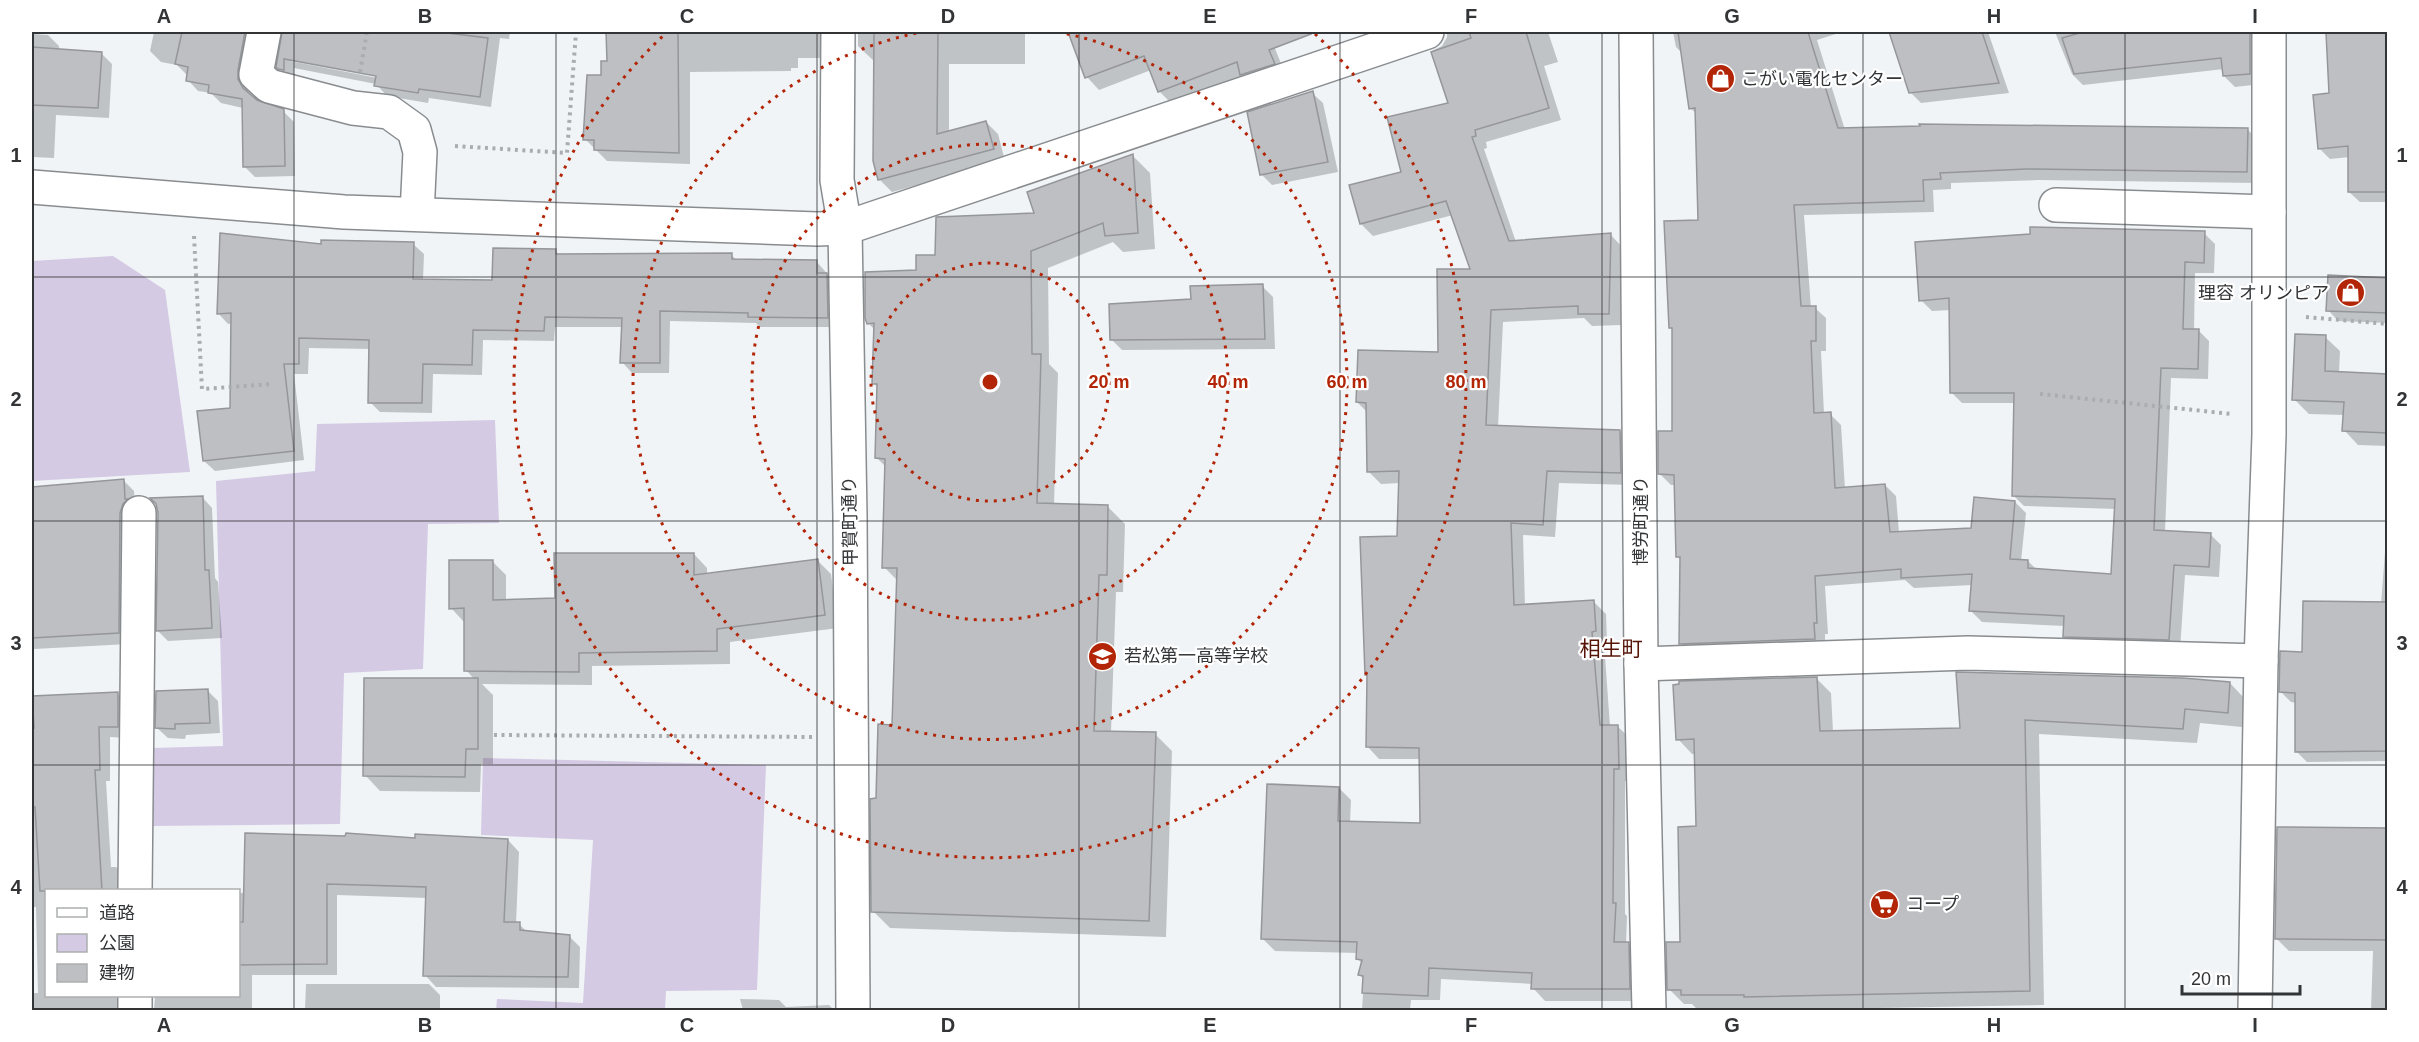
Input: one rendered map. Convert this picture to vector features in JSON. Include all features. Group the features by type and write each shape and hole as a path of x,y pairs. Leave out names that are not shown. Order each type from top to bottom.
{"street":[{"path":"264,32 256,74 269,86 353,108 389,112 414,130 420,152 417,214"},
{"name":"甲賀町通り","path":"838,32 837,180 845,228 853,1011"},
{"path":"32,187 344,212 817,229 845,228 1427,32"},
{"name":"博労町通り","path":"1636,32 1641,664 1649,1011"},
{"path":"2255,1011 2261,661 2269,418 2268,32"},
{"path":"2056,205 2269,212"},
{"path":"135,889 139,513"},
{"path":"1641,664 1968,653 2261,661"}],"path":[{"path":"418,144 567,153 576,32"},
{"path":"192,199 202,389 272,384"},
{"path":"2269,314 2388,324"},
{"path":"2040,394 2269,418"},
{"path":"494,735 829,737 851,734"}],"green space":[{"path":"113,256 165,290 190,472 32,481 32,261"},
{"path":"495,420 499,523 428,524 423,669 344,673 340,824 150,826 152,748 223,746 216,481 315,471 317,424"},
{"path":"483,758 766,765 757,990 666,991 665,1010 496,1010 497,999 583,1003 593,840 481,835"}],"building":[{"path":"182,32 245,32 238,79 243,88 257,100 284,109 285,166 243,167 242,99 208,93 209,85 186,81 188,67 175,64"},
{"path":"282,32 439,32 488,38 480,97 419,89 418,93 374,86 376,76 284,59 284,70 278,69 276,67"},
{"path":"606,32 678,32 679,153 594,150 594,140 583,140 587,75 601,75 601,61 607,61"},
{"path":"874,32 938,32 937,134 986,121 994,149 878,180 873,161"},
{"path":"1068,32 1310,32 1311,34 1269,50 1275,64 1240,75 1237,62 1158,92 1144,56 1085,78"},
{"path":"1469,32 1526,32 1549,108 1475,130 1476,136 1472,137 1509,241 1611,233 1609,314 1578,314 1578,306 1491,310 1486,425 1620,430 1621,473 1547,471 1543,525 1511,523 1514,605 1594,600 1596,631 1592,632 1600,725 1618,725 1619,769 1614,769 1613,903 1616,903 1614,942 1629,942 1630,989 1531,989 1532,973 1429,968 1428,996 1362,993 1363,976 1358,975 1362,960 1356,959 1357,942 1261,939 1267,784 1339,787 1338,821 1420,823 1419,748 1366,747 1367,675 1365,675 1360,537 1397,536 1399,471 1367,472 1366,403 1356,402 1358,350 1438,352 1437,269 1470,269 1446,201 1360,224 1349,185 1401,172 1387,117 1448,103 1431,52 1471,38"},
{"path":"1678,32 1808,32 1838,128 1920,126 1919,124 2248,128 2247,172 2026,169 1940,173 1941,179 1923,180 1924,201 1794,205 1801,306 1816,306 1816,341 1811,341 1814,413 1831,412 1835,488 1885,484 1890,532 1971,528 1974,497 2015,501 2010,559 2028,560 2028,568 2111,574 2115,499 2012,496 2014,393 1950,393 1949,298 1919,301 1915,242 2030,234 2030,227 2205,231 2204,263 2185,262 2183,329 2199,329 2198,369 2161,368 2154,530 2211,533 2209,567 2174,565 2169,640 2063,637 2064,616 1969,611 1972,574 1901,578 1901,569 1815,576 1817,623 1814,623 1815,639 1679,644 1680,557 1676,557 1674,475 1658,474 1658,431 1672,431 1672,328 1669,328 1664,221 1698,220 1695,108 1689,109"},
{"path":"1889,32 1982,32 1999,83 1909,93"},
{"path":"2083,32 2250,32 2250,74 2223,76 2221,58 2074,74 2062,38"},
{"path":"2388,32 2388,192 2348,192 2348,146 2318,149 2313,95 2329,93 2326,33"},
{"path":"32,47 102,52 98,108 32,105"},
{"path":"1313,91 1328,162 1260,175 1247,112"},
{"path":"1133,154 1138,233 1105,236 1103,223 1031,251 1032,354 1041,354 1037,503 1108,505 1107,575 1099,575 1094,731 1156,732 1149,921 871,912 870,799 876,798 878,724 892,725 897,568 882,568 885,459 875,458 877,384 872,384 874,323 867,324 865,318 865,272 916,270 916,255 935,255 936,217 1034,213 1027,192"},
{"path":"220,233 321,244 321,240 414,242 413,279 492,280 493,248 556,249 556,254 732,253 732,259 817,260 817,273 827,273 828,318 748,317 748,313 660,311 660,363 620,363 622,318 545,317 544,331 473,330 472,365 423,364 422,403 368,403 369,340 299,338 299,364 284,364 294,451 203,461 197,411 230,408 231,313 217,314"},
{"path":"2328,275 2388,278 2388,313 2326,311"},
{"path":"1263,284 1265,339 1110,340 1109,304 1191,299 1190,286"},
{"path":"2295,334 2326,335 2325,371 2388,374 2388,433 2342,431 2344,402 2292,400"},
{"path":"124,479 125,499 128,499 123,504 120,513 119,633 32,638 32,487"},
{"path":"203,496 205,570 209,570 212,628 156,631 158,513 156,504 150,498"},
{"path":"554,553 694,553 694,575 818,559 825,615 717,629 717,651 579,653 579,672 464,671 464,608 449,609 449,560 493,560 493,600 555,598"},
{"path":"2303,601 2388,602 2388,751 2295,752 2295,693 2279,692 2280,651 2302,652"},
{"name":"コープ","path":"1956,672 2183,678 2230,682 2228,713 2185,709 2183,729 2025,720 2030,991 1744,997 1744,995 1681,995 1681,990 1667,990 1666,942 1680,942 1678,827 1696,826 1694,739 1676,740 1673,685 1679,684 1679,681 1817,677 1820,731 1960,728"},
{"path":"364,678 478,678 478,749 466,749 465,777 363,776"},
{"path":"208,689 210,723 175,724 175,729 155,728 156,691"},
{"path":"118,692 118,727 99,727 100,770 95,770 102,889 45,889 45,891 40,891 35,807 32,807 32,728 34,728 32,696"},
{"path":"2277,827 2388,828 2388,940 2275,939"},
{"path":"245,833 345,836 346,833 415,838 415,834 508,839 504,922 520,922 520,930 570,935 568,977 423,976 426,887 327,884 327,964 240,965 240,922 243,922"}],"place":[{"name":"こがい電化センター","path":"1720,79"},
{"name":"理容 オリンピア","path":"2350,293"},
{"name":"若松第一高等学校","path":"1103,656"},
{"name":"コープ","path":"1885,904"}],"district":[{"name":"相生町","path":"1611,649"}]}
